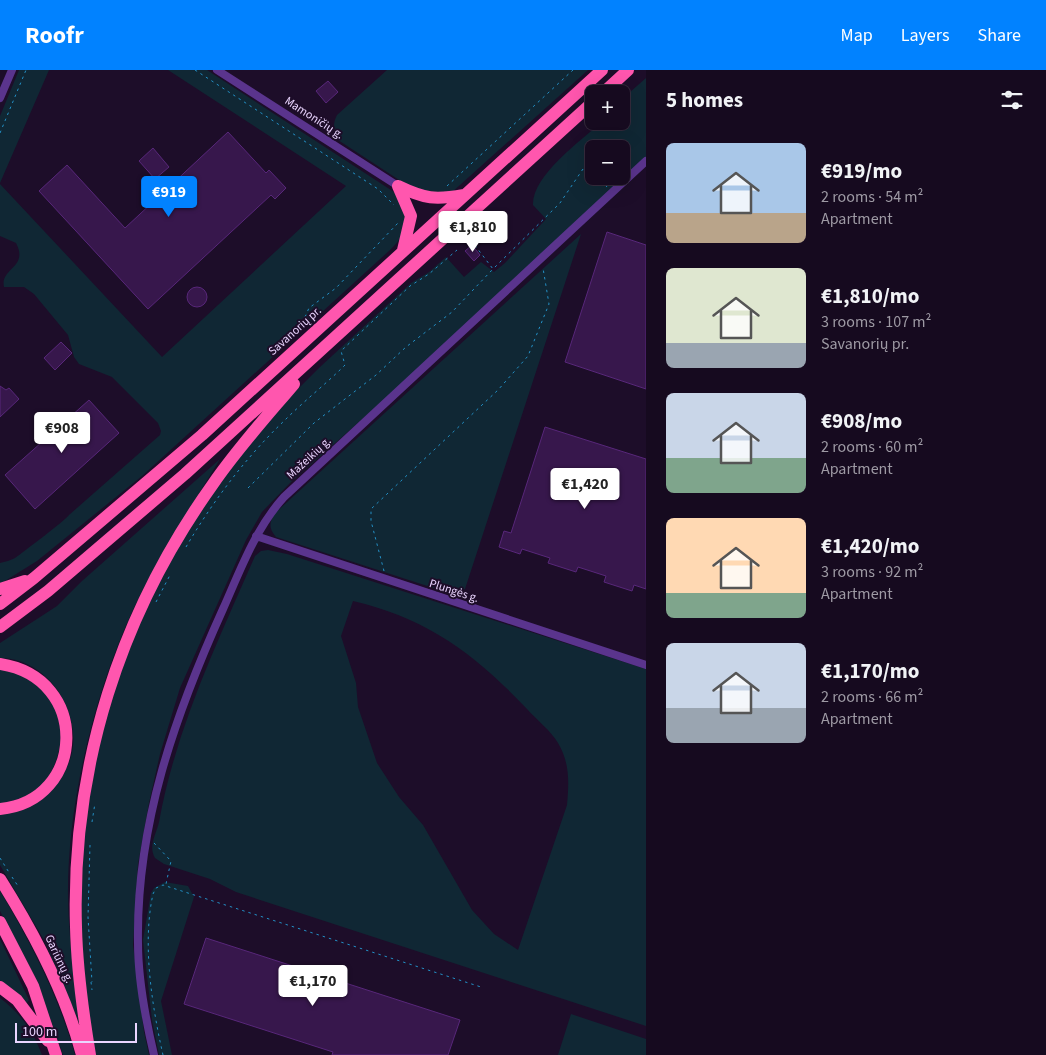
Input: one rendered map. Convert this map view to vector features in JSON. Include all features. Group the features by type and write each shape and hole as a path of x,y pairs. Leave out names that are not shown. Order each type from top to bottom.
{"highway":[{"name":"Savanorių pr.","path":"0,604 34,578 195,442 602,70"},
{"path":"612,85 628,70"},
{"path":"0,627 48,591 116,535 585,109"},
{"path":"398,186 411,216 410,229 402,252"},
{"path":"398,186 414,194 438,200 464,196"},
{"path":"90,1055 86,982 76,928 76,869 83,801 100,715 130,631 164,562 213,483 329,343"},
{"path":"0,589 34,578"},
{"path":"0,664 28,672 50,690 61,708 67,738 60,766 43,790 28,801 0,809"},
{"name":"Gariūnų g.","path":"0,879 35,940 52,976 82,1055"},
{"path":"0,922 33,986 56,1052"},
{"path":"0,987 17,1000 56,1052"}],"street":[{"path":"0,98 12,70"},
{"name":"Mamoničių g.","path":"217,70 398,186"},
{"name":"Mažeikių g.","path":"154,1055 138,944 143,871 158,782 176,720 209,640 256,536 274,508 284,497 646,161"},
{"name":"Plungės g.","path":"256,536 387,581 646,665"}],"path":[{"path":"0,133 26,70"},
{"path":"195,70 378,189 398,211 406,202"},
{"path":"442,190 573,70"},
{"path":"248,488 314,422 376,375 406,347 452,312 560,203 583,169 585,170"},
{"path":"605,185 612,193"},
{"path":"305,317 308,308 336,288 396,228 399,220"},
{"path":"467,235 493,269"},
{"path":"186,546 225,488 261,445 284,420 344,365 341,351 410,286 429,274 457,250"},
{"path":"387,581 371,521 371,509 491,396 528,356 549,304 541,260"},
{"path":"153,609 172,572"},
{"path":"91,828 95,799"},
{"path":"148,837 171,861 166,885"},
{"path":"90,838 86,982 92,995"},
{"path":"0,858 20,891"},
{"path":"163,1055 157,1026 147,936 153,894 159,886 166,885 481,986"}],"shaded area":[{"path":"19,70 49,70 0,183 0,116"},
{"path":"168,70 207,70 394,192 403,208 406,222 405,228 390,250 142,476 37,561 0,584 0,563 15,558 61,523 160,435 161,431 158,423 112,377 79,364 74,357 68,335 34,294 24,287 4,287 6,276 17,263 19,251 16,243 0,236 0,184 162,357 346,186"},
{"path":"387,70 588,70 450,194 416,191 338,140 334,128 337,115"},
{"path":"646,78 646,157 630,172 630,140 585,140 585,185 616,185 402,384 290,483 262,512 246,540 180,688 160,754 149,803 138,864 133,945 144,1032 149,1055 95,1055 87,1006 79,921 82,843 102,724 137,626 176,547 228,471 281,406 320,367 411,283 429,272 446,257 464,277 481,262 494,272 505,263 546,219 533,205 535,194 549,170 592,130 630,130 630,92"},
{"path":"581,234 465,589 452,594 276,537 270,526 274,514"},
{"path":"220,459 164,552 133,610 104,683 92,722 75,804 68,885 71,950 83,1032 44,940 0,865 0,813 39,794 57,782 68,764 73,744 72,723 65,704 54,686 39,671 21,662 0,658 0,643 57,606 82,581"},
{"path":"268,550 287,554 646,669 646,1026 236,892 210,879 164,864 155,858 152,849 153,840 159,822 166,787 187,719 212,654 255,556 261,551","holes":["353,601 380,608 427,628 449,641 489,672 544,726 555,739 565,758 568,773 567,805 518,950 494,934 472,910 423,825 399,797 377,763 358,707 356,683 341,636"]},
{"path":"0,668 19,673 44,691 51,699 60,716 62,734 52,771 42,785 28,795 0,804"},
{"path":"165,882 188,886 194,897 161,1001 172,1055 159,1055 152,1020 143,940 151,893 154,888"},
{"path":"0,891 23,930 43,971 61,1012 75,1055 63,1055 37,981 0,911"},
{"path":"0,939 29,1000 26,1004 0,983"},
{"path":"0,998 26,1024 35,1038 42,1055 0,1055"},
{"path":"571,1014 646,1039 646,1055 558,1055"}],"building":[{"path":"328,81 338,92 326,103 316,91"},
{"path":"228,132 266,173 269,170 286,188 275,199 271,195 148,309 39,191 67,165 125,228"},
{"path":"153,148 169,167 155,179 139,161"},
{"path":"607,232 646,245 646,389 565,362"},
{"path":"472,245 480,255 474,261 465,251"},
{"path":"197,287 204,290 207,297 204,304 197,307 190,304 187,297 190,290"},
{"path":"61,342 72,353 55,370 44,358"},
{"path":"0,386 6,390 9,388 19,399 0,417"},
{"path":"89,400 119,433 35,509 5,475"},
{"path":"545,427 646,459 646,589 634,585 632,591 604,582 606,576 578,567 576,572 548,563 550,558 522,549 520,554 499,547 504,531 511,533"},
{"path":"206,938 460,1020 448,1055 332,1055 333,1052 184,1004"}]}
